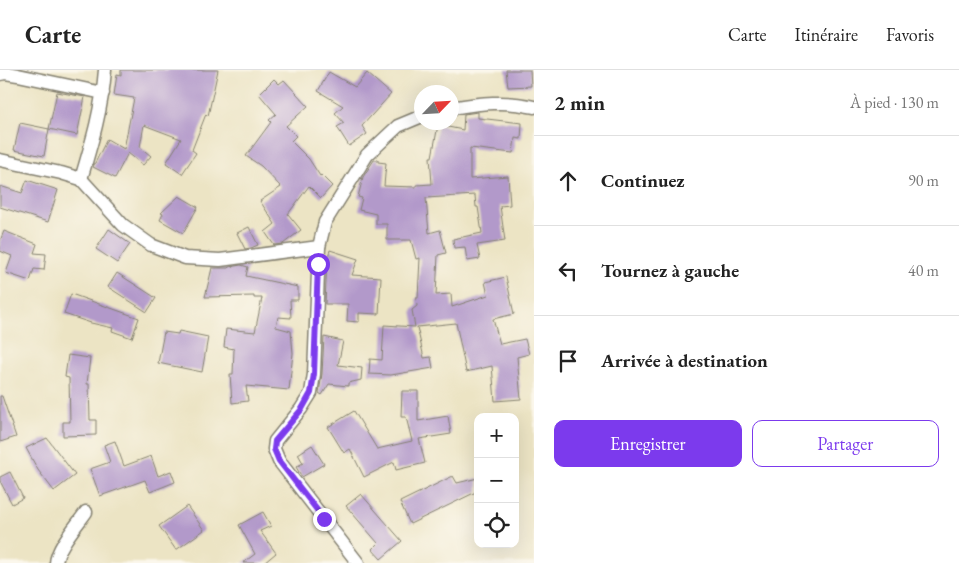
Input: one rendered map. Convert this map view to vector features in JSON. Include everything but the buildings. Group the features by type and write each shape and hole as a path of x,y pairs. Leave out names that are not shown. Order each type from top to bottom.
{"street":[{"path":"81,179 96,128 103,93 105,70"},
{"path":"0,74 18,75 103,93"},
{"path":"459,107 484,103 534,106"},
{"path":"358,563 279,461 274,449 275,441 302,409 311,393 314,374 319,247 325,222 367,155 398,126 414,119"},
{"path":"0,160 81,179 123,225 151,246 185,258 220,260 319,247"},
{"path":"56,563 56,558 65,542 86,512"}],"route":[{"path":"318,264 314,374 311,393 302,409 275,441 274,449 279,461 324,519"}]}
